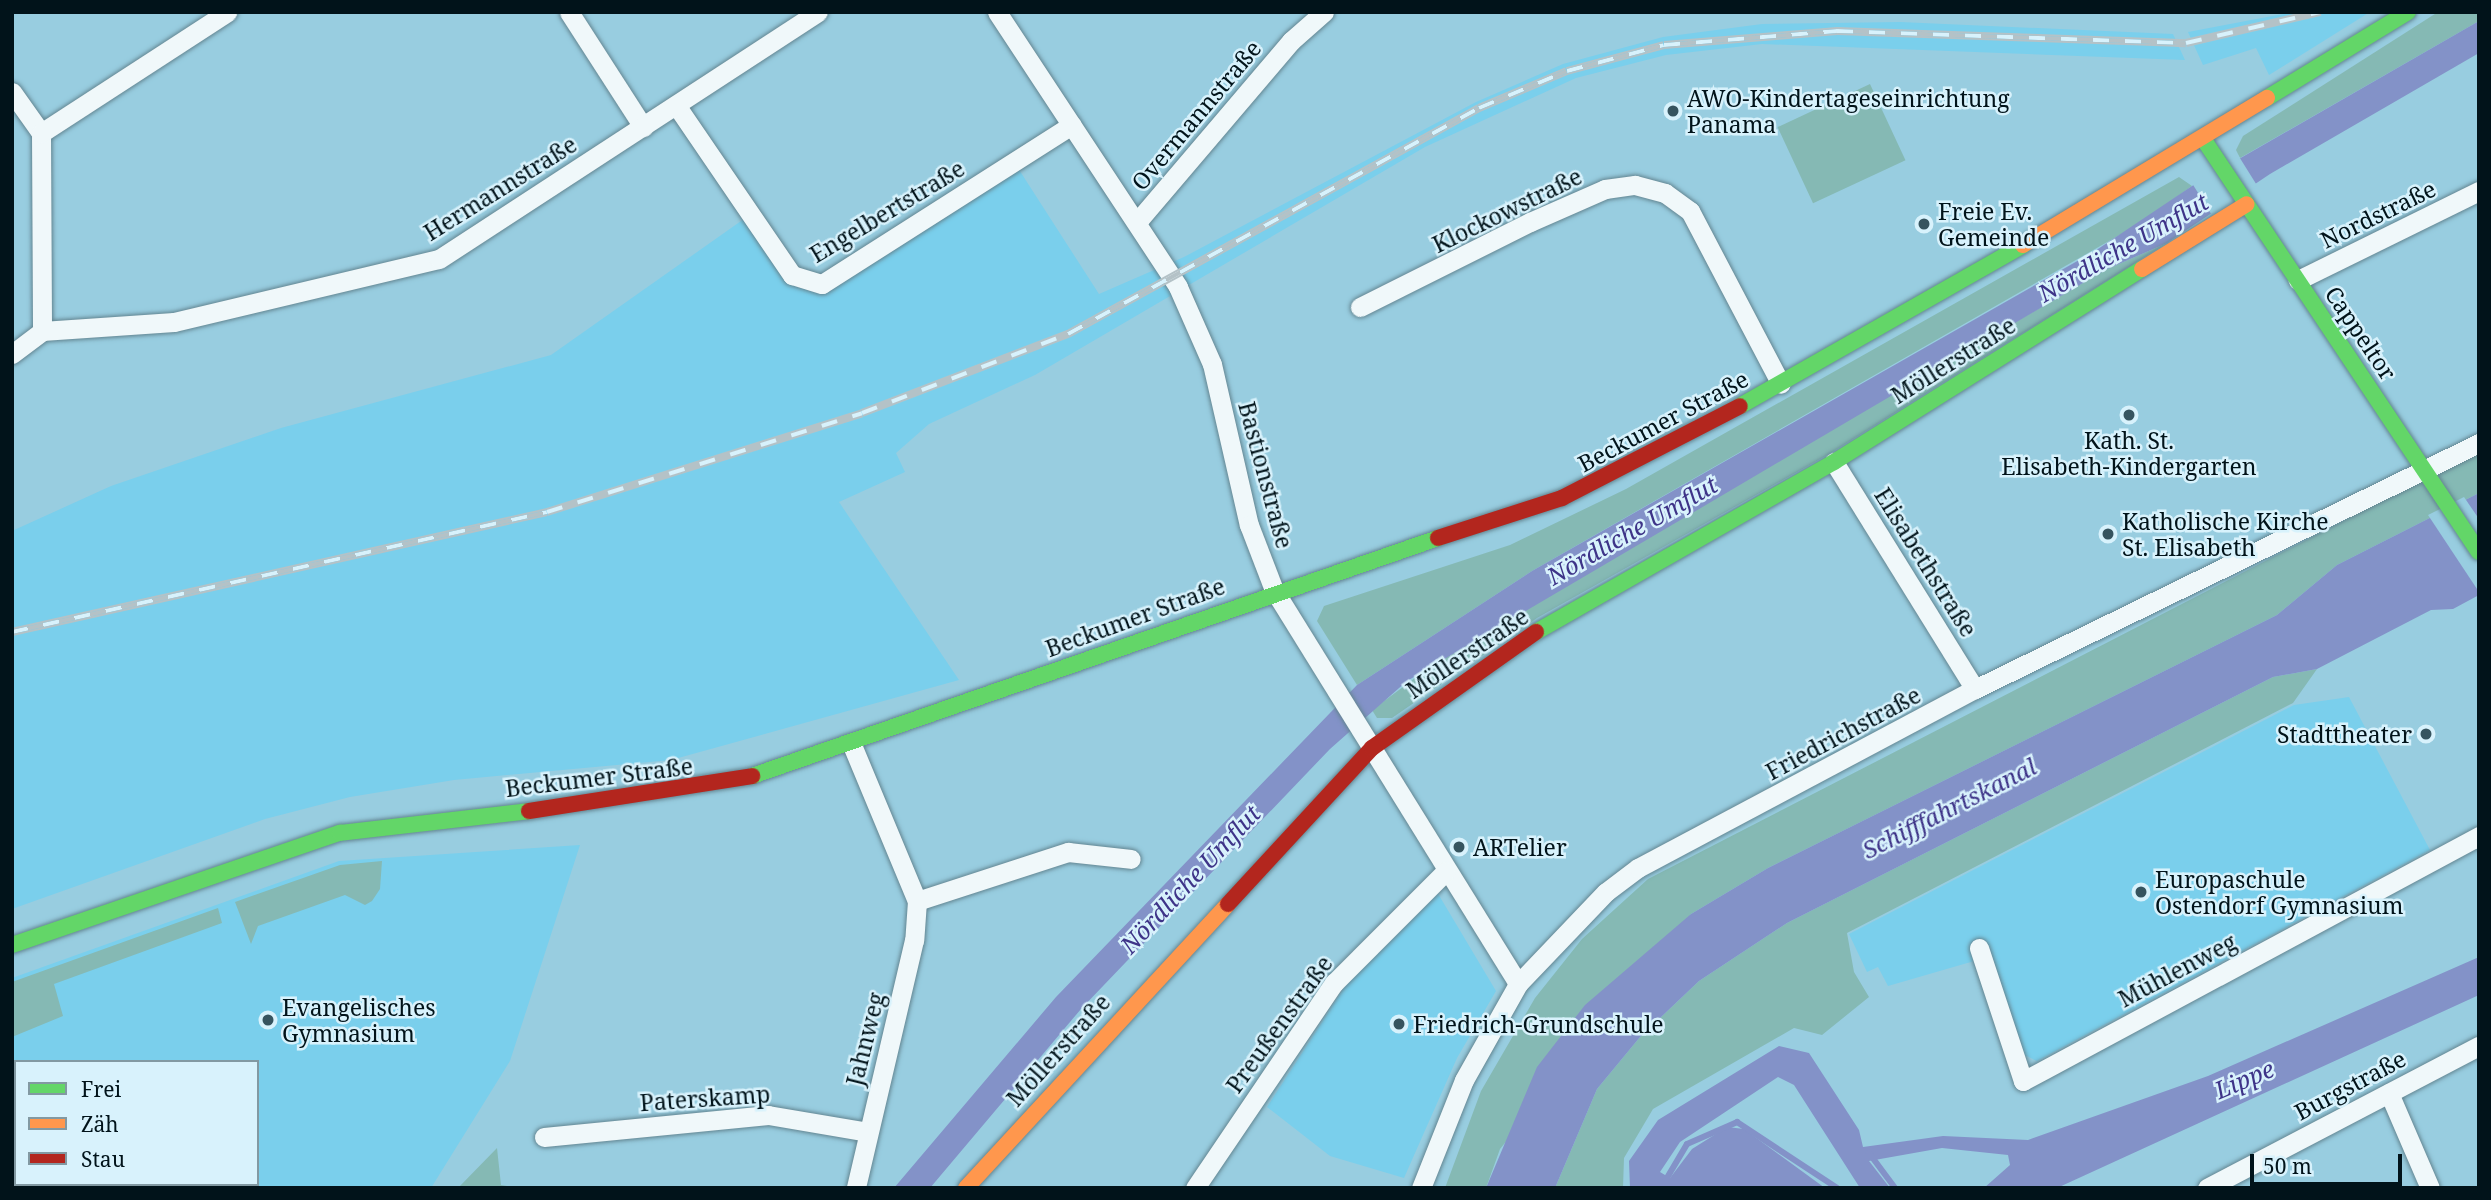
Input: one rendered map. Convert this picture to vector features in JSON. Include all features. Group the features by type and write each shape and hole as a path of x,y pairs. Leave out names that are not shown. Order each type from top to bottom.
{"main road":[{"name":"Beckumer Straße","path":"12,945 340,833 675,793 852,745 1274,590 1562,498 1781,384 2204,140 2408,12"},
{"name":"Cappeltor","path":"2204,140 2479,552"},
{"name":"Möllerstraße","path":"966,1188 1368,740 1544,627 1834,462 2244,200"}],"street":[{"path":"41,133 228,12"},
{"path":"569,12 643,127"},
{"name":"Hermannstraße","path":"42,331 174,322 439,259 818,12"},
{"name":"Bastionstraße","path":"997,12 1137,222 1197,322 1249,525 1274,590 1337,689 1446,872 1518,984"},
{"name":"Overmannstraße","path":"1137,222 1291,41 1324,12"},
{"path":"12,92 41,133 42,331 12,354"},
{"name":"Engelbertstraße","path":"676,105 792,275 822,284 1072,125"},
{"name":"Klockowstraße","path":"1360,307 1530,222 1605,190 1634,185 1665,193 1690,211 1781,384"},
{"name":"Nordstraße","path":"2298,280 2479,191"},
{"name":"Friedrichstraße","path":"1421,1188 1464,1080 1518,984 1606,892 1638,868 1975,689 2479,443"},
{"name":"Elisabethstraße","path":"1834,462 1975,689"},
{"name":"Jahnweg","path":"852,745 917,901 914,940 856,1188"},
{"name":"Mühlenweg","path":"1979,948 2023,1081 2479,836"},
{"path":"917,901 1068,852 1131,859"},
{"name":"Preußenstraße","path":"1195,1188 1334,983 1446,872"},
{"name":"Burgstraße","path":"2207,1188 2479,1046"},
{"path":"2389,1093 2430,1188"},
{"name":"Paterskamp","path":"544,1137 768,1115 868,1132"}],"shaded area":[{"path":"2293,12 2370,12 2269,75 2256,48 2203,65 2188,32"},
{"path":"1900,22 2173,34 2185,60 1762,44 1666,55 1576,78 1425,147 1035,375 929,424 896,453 905,472 839,502 959,680 671,760 454,780 350,797 265,819 12,909 12,531 111,486 281,428 551,355 751,214 792,274 822,284 1014,162 1099,294 1184,257 1476,102 1563,64 1663,37 1762,24"},
{"name":"Europaschule Ostendorf Gymnasium","path":"2349,697 2430,850 2037,1061 2020,1053 1988,957 1888,986 1878,967 1867,972 1849,934 2294,705"},
{"name":"Evangelisches Gymnasium","path":"580,845 510,1061 431,1188 12,1188 12,978 339,861"},
{"name":"Friedrich-Grundschule","path":"1437,892 1496,991 1457,1058 1404,1178 1330,1156 1267,1107 1346,985"}],"green space":[{"path":"2438,12 2479,12 2479,21 2240,158 2236,150 2243,136"},
{"path":"1870,84 1905,160 1813,203 1778,127"},
{"path":"2179,177 2192,186 2137,225 1532,571 1357,685 1317,621 1324,606 1510,545 1626,489"},
{"path":"2167,243 1829,454 1537,618 1392,718 1377,718 1372,710 1457,647 2105,270"},
{"path":"2479,451 2479,493 2337,565 2277,615 1768,868 1691,914 1500,1149 1486,1188 1445,1188 1481,1091 1535,998 1582,939 1648,879"},
{"path":"2317,669 2293,703 1847,933 1854,972 1869,997 1822,1035 1794,1028 1653,1109 1624,1158 1623,1188 1555,1188 1597,1089 1640,1037 1699,981 1787,923 2273,677"},
{"path":"382,861 380,889 372,901 365,905 345,895 258,926 251,944 235,902 340,865"},
{"path":"218,908 222,923 54,984 63,1016 12,1037 12,982"},
{"path":"497,1148 501,1185 519,1188 458,1188"}],"water":[{"name":"Nördliche Umflut","path":"2479,21 2479,53 2270,174 2167,243 2105,270 1407,681 1330,749 1081,1009 930,1188 894,1188 1056,997 1357,685 1532,571 2095,251 2192,186"},
{"name":"Schifffahrtskanal","path":"2479,493 2479,595 2453,609 2431,610 2317,669 2273,677 1787,923 1699,981 1640,1037 1597,1089 1555,1188 1486,1188 1537,1067 1585,1005 1691,914 1768,868 2277,615 2337,565"},
{"name":"Lippe","path":"2479,957 2479,995 2057,1188 1984,1188 2010,1165 2008,1155 1942,1148 1869,1161 1890,1188 1860,1188 1794,1085 1778,1077 1680,1142 1660,1172 1670,1178 1692,1149 1727,1127 1744,1129 1825,1188 1630,1188 1629,1161 1658,1120 1779,1046 1809,1053 1859,1130 1863,1147 1943,1136 2028,1140 2208,1076"}],"pier":[{"path":"2238,155 2257,186 2211,214 2192,184"},
{"path":"2464,497 2479,519 2479,592 2428,515"}],"waterway":[{"path":"1661,1188 1687,1144 1737,1122 1837,1188"},
{"path":"1869,1153 1895,1188"}],"railway":[{"path":"12,632 547,512 862,413 1068,334 1479,108 1567,71 1664,45 1837,31 2186,43 2320,12"}],"traffic: fast":[{"path":"2267,98 2408,12"},
{"path":"2204,140 2479,552"},
{"path":"1740,406 2023,245"},
{"path":"1536,632 1834,462 2142,269"},
{"path":"752,776 1438,538"},
{"path":"12,945 340,833 529,811"}],"traffic: slow":[{"path":"2023,245 2267,98"},
{"path":"2142,269 2247,204"},
{"path":"966,1188 1228,904"}],"traffic: jam":[{"path":"1438,538 1562,498 1740,406"},
{"path":"1228,904 1372,748 1536,632"},
{"path":"529,811 752,776"}],"place":[{"name":"AWO-Kindertageseinrichtung Panama","path":"1673,111"},
{"name":"Freie Ev. Gemeinde","path":"1924,224"},
{"name":"Kath. St. Elisabeth-Kindergarten","path":"2129,415"},
{"name":"Katholische Kirche St. Elisabeth","path":"2108,534"},
{"name":"Stadttheater","path":"2426,734"},
{"name":"ARTelier","path":"1459,847"},
{"name":"Europaschule Ostendorf Gymnasium","path":"2141,892"},
{"name":"Evangelisches Gymnasium","path":"268,1020"},
{"name":"Friedrich-Grundschule","path":"1399,1024"}]}
